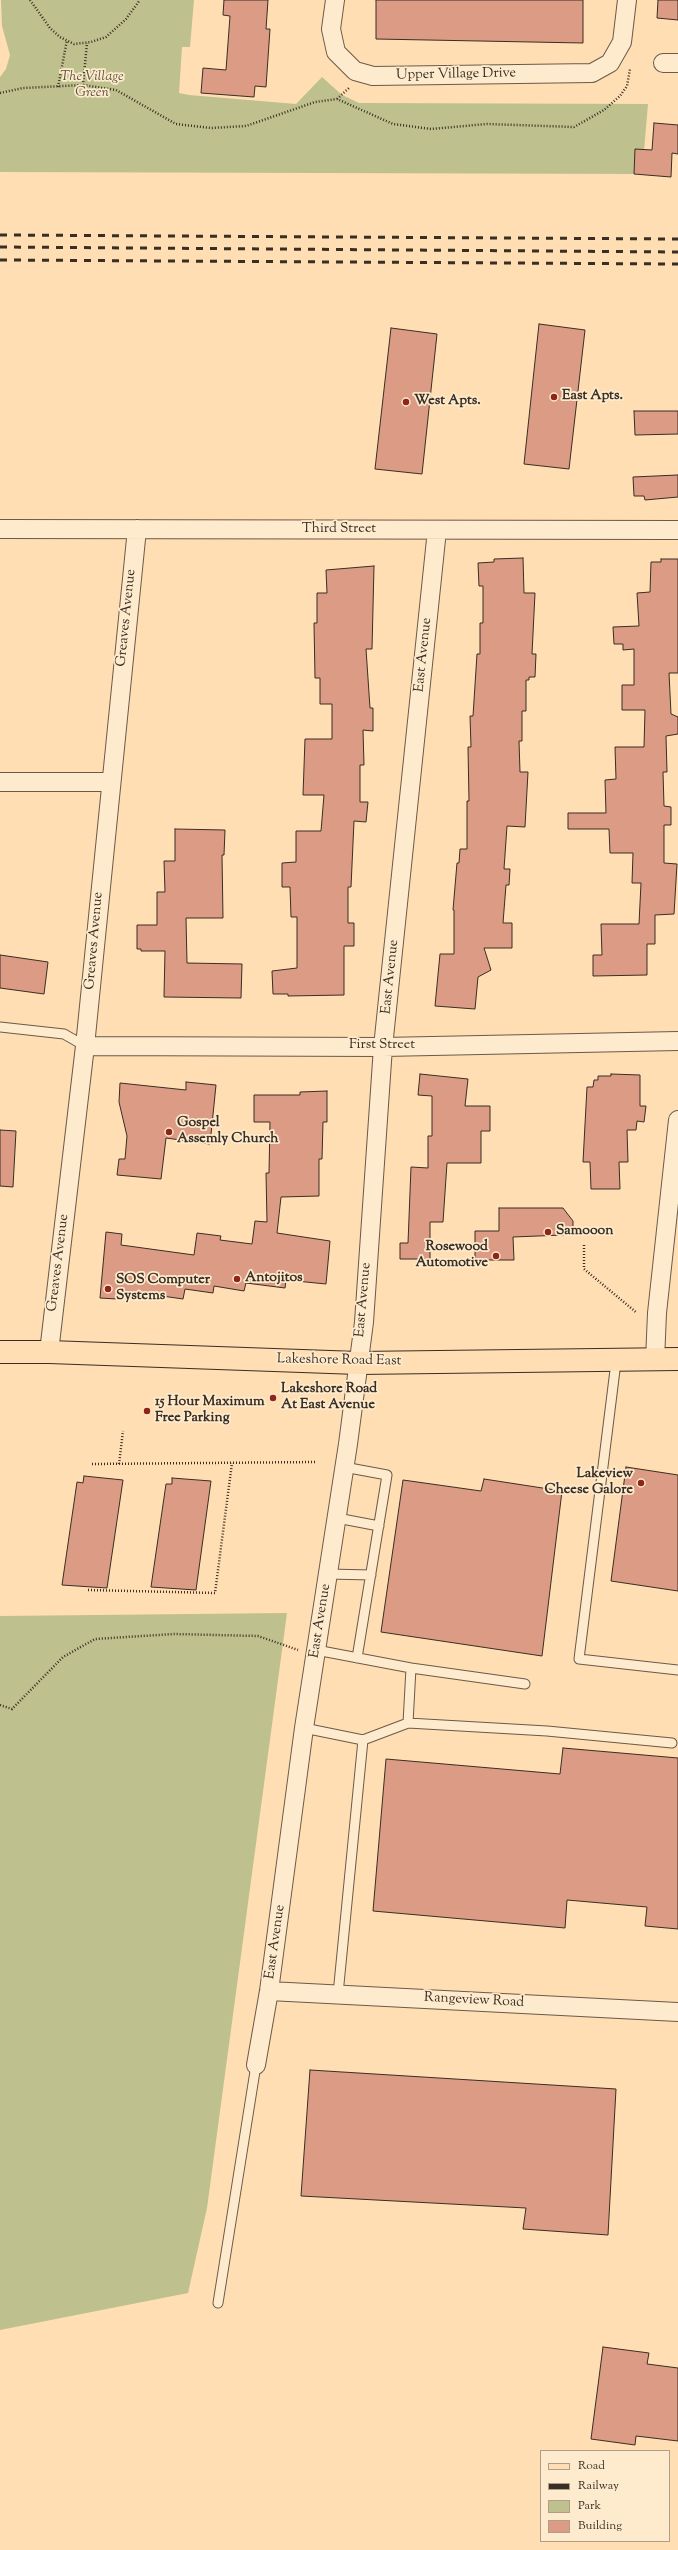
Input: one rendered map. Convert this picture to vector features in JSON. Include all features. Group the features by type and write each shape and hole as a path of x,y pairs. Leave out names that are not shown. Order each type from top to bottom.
{"main road":[{"name":"Lakeshore Road East","path":"0,1352 49,1352 358,1363 616,1362 678,1359"}],"street":[{"name":"Upper Village Drive","path":"335,0 331,29 336,52 355,71 373,76 592,73 610,63 622,42 627,0"},
{"name":"Third Street","path":"0,529 678,530"},
{"name":"Greaves Avenue","path":"49,1352 85,1046 110,782 137,529"},
{"name":"East Avenue","path":"256,2065 270,1991 304,1728 337,1518 364,1322 383,1047 437,530"},
{"path":"0,782 110,782"},
{"name":"First Street","path":"85,1046 383,1047 678,1041"},
{"path":"655,1360 657,1313 678,1120"},
{"name":"Rangeview Road","path":"270,1991 678,2012"}],"lane":[{"path":"0,1027 64,1034 85,1046"},
{"path":"616,1362 579,1659 678,1670"},
{"path":"344,1467 387,1475 358,1658"},
{"path":"337,1518 379,1526"},
{"path":"328,1574 371,1575"},
{"path":"316,1650 411,1668 525,1684"},
{"path":"408,1723 411,1668"},
{"path":"304,1728 363,1740 408,1723 547,1731 672,1743"},
{"path":"338,1994 363,1740"},
{"path":"218,2303 256,2065"}],"path":[{"path":"30,0 50,28 74,44 87,43 106,37 126,19 140,0"},
{"path":"58,87 67,40"},
{"path":"83,85 87,43"},
{"path":"0,93 23,88 83,85 116,90 176,124 211,128 246,126 316,102 337,99 393,124 431,129 487,124 574,126 604,110 620,96 627,86 630,66"},
{"path":"584,1245 584,1269 638,1314"},
{"path":"119,1464 123,1431"},
{"path":"92,1464 317,1462"},
{"path":"88,1590 215,1593 232,1463"},
{"path":"0,1705 12,1709 63,1657 95,1639 174,1634 258,1636 293,1650"}],"green space":[{"name":"The Village Green","path":"1,0 194,0 190,47 182,47 179,93 189,95 296,104 322,77 342,95 359,103 648,104 642,174 0,172 0,77 6,69 10,55 2,26"},
{"path":"287,1613 207,2208 188,2293 0,2330 0,1616"}],"building":[{"path":"224,0 268,0 266,29 270,29 266,87 255,86 254,97 201,93 203,68 226,70 230,16 223,15"},
{"path":"376,0 583,0 583,43 376,39"},
{"path":"658,0 678,0 678,20 657,18"},
{"path":"654,123 678,125 678,154 672,153 671,177 634,174 635,149 652,150"},
{"name":"East Apts.","path":"539,324 585,330 569,469 524,464"},
{"name":"West Apts.","path":"391,328 437,334 422,474 375,469"},
{"path":"634,411 678,411 678,434 635,435"},
{"path":"678,475 678,497 645,500 644,496 634,496 633,477"},
{"path":"523,558 524,593 535,593 532,654 536,654 535,677 529,677 529,680 526,680 526,711 522,711 522,741 519,741 520,772 528,772 525,827 507,826 504,869 510,869 509,885 506,885 503,923 512,923 512,948 484,948 491,970 478,977 475,1009 435,1006 440,954 454,954 453,910 457,863 459,863 460,849 467,849 467,801 469,801 468,747 471,747 470,716 473,716 477,654 480,654 480,623 483,623 483,586 479,586 478,563 494,562 494,559"},
{"path":"661,559 678,559 678,673 669,673 671,714 678,717 678,734 666,736 667,772 663,772 664,806 671,807 671,825 664,825 664,863 677,864 674,914 655,915 655,944 647,944 647,975 593,976 593,955 602,955 601,924 639,924 641,883 632,883 633,853 610,853 609,829 568,829 568,813 606,813 605,780 616,779 615,747 644,747 645,710 622,710 622,685 634,685 634,649 623,650 623,644 614,644 613,627 639,626 637,593 650,592 651,562 661,562"},
{"path":"374,566 372,649 366,649 370,708 373,708 373,731 363,730 364,765 360,765 360,802 368,802 366,822 354,821 351,887 348,887 348,923 354,923 354,946 344,946 344,995 288,996 288,994 273,994 272,971 297,968 297,917 291,917 290,887 282,887 282,863 296,862 296,831 321,831 324,795 303,795 305,739 332,739 332,704 320,704 320,678 315,678 314,623 317,623 317,593 327,593 326,570"},
{"path":"175,829 225,830 224,855 222,855 223,918 186,918 187,963 242,964 241,998 164,997 165,951 141,951 141,949 137,949 137,925 157,925 157,892 165,892 164,861 175,861"},
{"path":"0,955 48,962 44,994 0,988"},
{"path":"420,1074 468,1079 465,1106 490,1106 490,1131 481,1131 481,1163 447,1163 443,1222 430,1222 430,1259 400,1259 400,1243 408,1243 411,1167 428,1168 428,1136 432,1136 432,1096 418,1095"},
{"path":"611,1074 640,1075 640,1106 646,1106 644,1122 637,1121 636,1130 627,1130 628,1162 619,1162 620,1189 591,1189 590,1162 583,1162 587,1087 593,1087 594,1080 598,1080 598,1076 611,1076"},
{"name":"Gospel Assemly Church","path":"186,1082 216,1085 210,1144 166,1138 161,1179 117,1175 119,1159 125,1159 127,1136 119,1102 120,1083 186,1090"},
{"path":"327,1091 327,1122 323,1122 322,1159 319,1159 319,1196 281,1197 277,1233 330,1241 326,1284 286,1280 285,1288 246,1283 244,1291 214,1286 213,1293 185,1289 183,1299 148,1294 147,1299 117,1295 117,1299 100,1298 106,1232 122,1234 121,1245 194,1255 197,1233 221,1236 220,1240 252,1244 255,1221 267,1222 266,1173 269,1173 270,1122 254,1122 254,1095 300,1095 300,1092"},
{"path":"0,1130 16,1131 13,1187 0,1186"},
{"path":"499,1208 563,1208 573,1221 573,1228 568,1233 563,1235 513,1237 514,1260 475,1260 475,1231 499,1231"},
{"path":"626,1467 678,1475 678,1591 611,1581"},
{"path":"84,1476 123,1480 107,1588 62,1585 77,1482 83,1483"},
{"path":"172,1478 211,1481 196,1590 151,1587 166,1484 172,1484"},
{"path":"484,1479 562,1491 542,1656 381,1632 403,1480 481,1491"},
{"path":"563,1748 678,1758 678,1929 645,1926 647,1907 567,1900 565,1928 373,1911 386,1759 560,1774"},
{"path":"310,2070 616,2089 608,2235 523,2229 526,2208 301,2196"},
{"path":"603,2347 649,2353 647,2364 678,2368 678,2441 636,2436 635,2445 591,2439"}],"railway":[{"path":"0,235 678,239"},
{"path":"0,247 678,252"},
{"path":"0,260 678,264"}],"place":[{"name":"East Apts.","path":"554,397"},
{"name":"West Apts.","path":"406,402"},
{"name":"Gospel Assemly Church","path":"169,1132"},
{"name":"Samooon","path":"548,1232"},
{"name":"Rosewood Automotive","path":"496,1256"},
{"name":"Antojitos","path":"237,1279"},
{"name":"SOS Computer Systems","path":"108,1289"},
{"name":"Lakeshore Road At East Avenue","path":"273,1398"},
{"name":"15 Hour Maximum Free Parking","path":"147,1411"},
{"name":"Lakeview Cheese Galore","path":"641,1483"}]}
